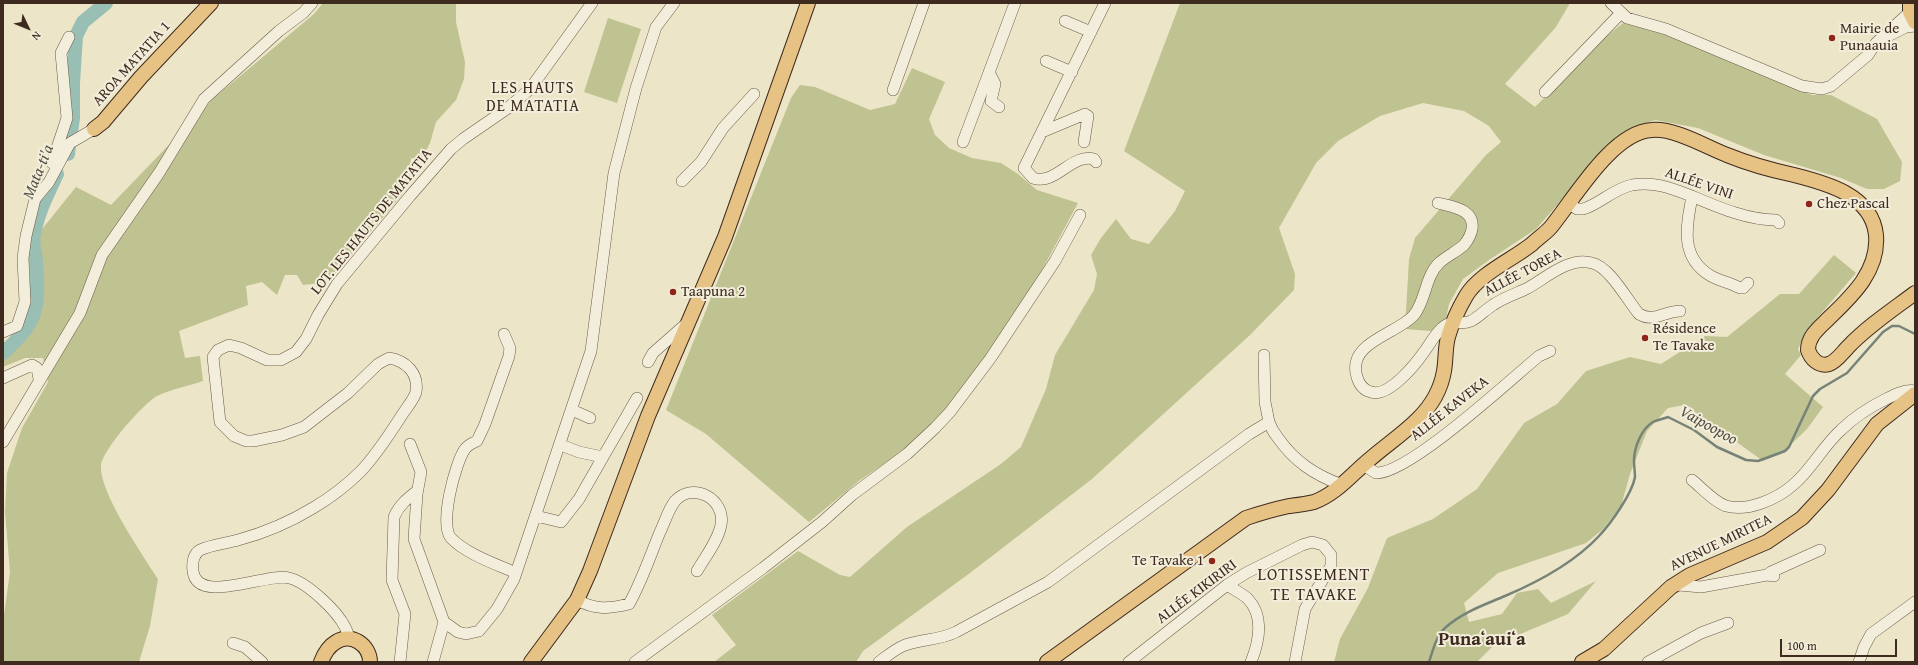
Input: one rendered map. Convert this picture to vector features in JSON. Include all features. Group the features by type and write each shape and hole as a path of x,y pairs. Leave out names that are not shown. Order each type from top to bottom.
{"main road":[{"name":"AROA MATATIA 1","path":"88,132 103,122 142,77 211,3"},
{"path":"531,662 577,600 590,571 648,416 725,237 808,3"},
{"path":"1046,662 1246,518 1266,511 1313,502 1338,489 1363,465 1419,418 1434,399 1444,373 1448,338 1454,321 1468,293 1482,277 1502,266 1550,228 1568,203 1600,164 1628,139 1638,133 1649,130 1670,132 1750,164 1835,187 1855,199 1870,216 1875,227 1876,239 1872,264 1858,288 1810,338 1808,350 1813,359 1817,362 1829,364 1835,360 1863,330 1915,294"},
{"name":"AVENUE MIRITEA","path":"1582,662 1604,648 1643,610 1671,587 1690,575 1767,542 1802,518 1828,490 1877,424 1915,394"},
{"path":"321,662 332,645 342,639 349,638 363,645 370,662"}],"street":[{"path":"3,442 80,312 102,254 159,173 204,99 279,31 303,13 312,3"},
{"name":"LOT. LES HAUTS DE MATATIA","path":"349,638 346,627 324,600 297,581 288,577 274,578 226,587 206,587 203,586 193,574 192,564 195,556 201,550 240,540 285,523 314,508 350,480 371,459 392,431 414,396 416,383 414,374 409,366 389,358 378,364 348,393 304,427 282,435 256,441 246,441 229,432 220,422 213,357 218,350 229,345 241,348 267,360 281,360 296,352 306,339 318,315 337,284 410,196 451,149 469,134 508,108 530,89 592,3"},
{"path":"410,444 420,472 414,539 444,622 458,632 466,634 479,631 497,610 516,573 561,445 593,344 609,204 618,154 653,35 659,23 674,3"},
{"path":"893,90 924,3"},
{"path":"963,142 1015,3"},
{"path":"1096,162 1094,159 1083,158 1047,179 1033,178 1024,168 1105,3"},
{"path":"1611,3 1627,18 1673,32 1802,86 1816,86 1822,89 1831,86 1868,55 1876,44 1912,12"},
{"path":"1545,92 1621,13"},
{"path":"1065,21 1091,32"},
{"path":"1876,44 1906,27 1915,26"},
{"path":"42,190 68,118 61,53 69,37"},
{"path":"1046,61 1072,72"},
{"path":"989,72 995,84 991,101 999,107"},
{"path":"682,181 700,162 723,128 754,94"},
{"path":"1042,132 1085,114 1088,116 1084,142"},
{"path":"3,332 17,326 25,302 24,247 35,200 49,182 70,142 88,132"},
{"name":"ALLÉE VINI","path":"1568,203 1578,209 1583,209 1619,190 1645,184 1675,189 1692,197 1745,216 1763,220 1776,220 1779,223"},
{"path":"1692,197 1686,232 1687,245 1692,258 1702,269 1712,276 1740,288 1743,288 1748,283"},
{"path":"1438,203 1463,210 1471,218 1473,225 1468,240 1440,263 1432,272 1416,312 1409,321 1376,339 1366,347 1360,355 1356,366 1358,382 1362,387 1372,393 1385,391 1395,384 1423,354 1441,328 1454,321"},
{"path":"635,662 794,545 852,495 908,454 935,428 950,412 990,359 1055,261 1080,215"},
{"name":"ALLÉE TOREA","path":"1454,321 1467,322 1472,320 1501,300 1528,288 1554,272 1580,262 1592,262 1600,266 1609,275 1639,314 1644,317 1658,317 1680,311"},
{"path":"648,362 652,353 688,323"},
{"path":"504,334 510,348 509,356 485,424 477,441 471,443 462,453 446,511 447,529 450,537 457,543 490,561 516,573"},
{"name":"ALLÉE KAVEKA","path":"1363,465 1376,473 1391,470 1453,428 1539,356 1550,351"},
{"path":"1264,355 1265,402 1269,422 1284,447 1300,463 1313,472 1342,485"},
{"path":"3,378 32,365 37,368 39,379"},
{"path":"1692,480 1724,505 1744,507 1758,505 1793,485 1839,432 1869,408 1896,395 1911,390 1915,391"},
{"path":"536,516 561,522 579,499 637,398"},
{"path":"572,410 590,418"},
{"path":"879,662 897,648 949,636 1037,589 1249,434 1269,422"},
{"path":"561,445 579,452 603,457"},
{"path":"400,662 405,614 392,580 394,523 397,511 407,498 418,491"},
{"path":"577,600 590,607 598,608 629,604 669,511 680,497 694,492 705,494 713,500 719,511 721,525 697,571"},
{"name":"ALLÉE KIKIRIRI","path":"1129,662 1227,585 1246,573 1305,543 1319,543 1328,549 1332,561 1331,566 1305,609 1295,662"},
{"path":"1671,587 1679,585 1701,587 1771,576 1787,564 1820,550"},
{"path":"1227,585 1247,598 1255,607 1258,616 1258,636 1251,662"},
{"path":"1859,662 1864,647 1871,634 1915,602"},
{"path":"433,662 444,622"},
{"path":"1648,662 1701,633 1728,622"},
{"path":"233,643 244,647 262,662"}],"green space":[{"path":"323,3 456,3 456,22 465,62 464,79 456,100 436,122 430,143 422,159 411,158 409,179 401,196 328,282 303,285 297,275 285,275 277,295 262,282 246,286 248,305 179,331 185,358 200,356 203,381 168,391 157,396 133,417 108,449 101,466 107,492 133,540 158,579 150,626 139,662 3,662 3,622 10,572 5,512 7,473 22,428 48,382 43,358 25,358 3,367 3,343 22,329 32,297 30,244 76,187 111,205 214,98 314,14"},
{"path":"1180,3 1570,3 1556,27 1505,84 1535,107 1602,40 1623,23 1683,40 1812,95 1831,95 1877,119 1902,162 1900,181 1884,189 1867,189 1841,178 1764,155 1698,128 1655,120 1636,127 1602,154 1536,229 1463,279 1449,304 1443,332 1405,329 1409,259 1415,238 1486,155 1501,142 1489,126 1464,111 1423,103 1380,116 1338,141 1316,163 1279,228 1295,274 1294,290 1250,335 1092,479 970,573 863,651 856,662 714,662 736,645 712,615 798,551 840,575 850,577 907,527 1001,464 1021,447 1046,389 1055,355 1094,290 1097,274 1091,255 1101,238 1116,219 1131,239 1149,244 1175,211 1185,191 1124,151"},
{"path":"608,18 641,29 617,103 584,92"},
{"path":"912,68 945,82 929,119 935,135 949,148 972,158 1001,163 1018,174 1037,190 1078,203 1041,272 1003,333 944,413 921,439 860,480 809,522 706,434 666,410 791,98 800,85 815,87 870,110 895,104"},
{"path":"1834,255 1856,273 1806,331 1798,349 1801,355 1785,374 1823,407 1807,429 1781,454 1763,461 1685,405 1668,408 1647,431 1630,474 1621,506 1602,530 1586,543 1498,573 1464,603 1469,622 1502,614 1517,593 1538,589 1551,603 1596,581 1568,614 1494,645 1477,662 1334,662 1340,639 1368,588 1387,538 1433,519 1477,489 1524,423 1557,404 1586,371 1630,357 1661,364 1705,336 1727,337 1780,294 1799,294"}],"waterway":[{"name":"Mata-ti'a","path":"68,154 73,118 73,83 76,36 83,22 106,3"},
{"name":"Mata-ti'a","path":"3,353 24,331 34,313 37,291 36,261 33,237 41,211 57,174"},
{"name":"Vaipoopoo","path":"1429,662 1435,643 1440,635 1446,627 1459,617 1543,578 1578,555 1599,536 1615,516 1630,492 1635,477 1635,450 1645,429 1653,422 1668,417 1694,430 1717,447 1746,460 1758,461 1785,451 1789,447 1813,396 1820,389 1847,373 1883,332 1892,326 1899,326 1915,334"}],"place":[{"name":"Mairie de Punaauia","path":"1832,38"},
{"name":"Chez Pascal","path":"1809,204"},
{"name":"Taapuna 2","path":"673,292"},
{"name":"Résidence Te Tavake","path":"1645,338"},
{"name":"Te Tavake 1","path":"1212,561"}],"district":[{"name":"LES HAUTS DE MATATIA","path":"533,98"},
{"name":"LOTISSEMENT TE TAVAKE","path":"1314,586"},
{"name":"Punaʻauiʻa","path":"1482,640"}]}
